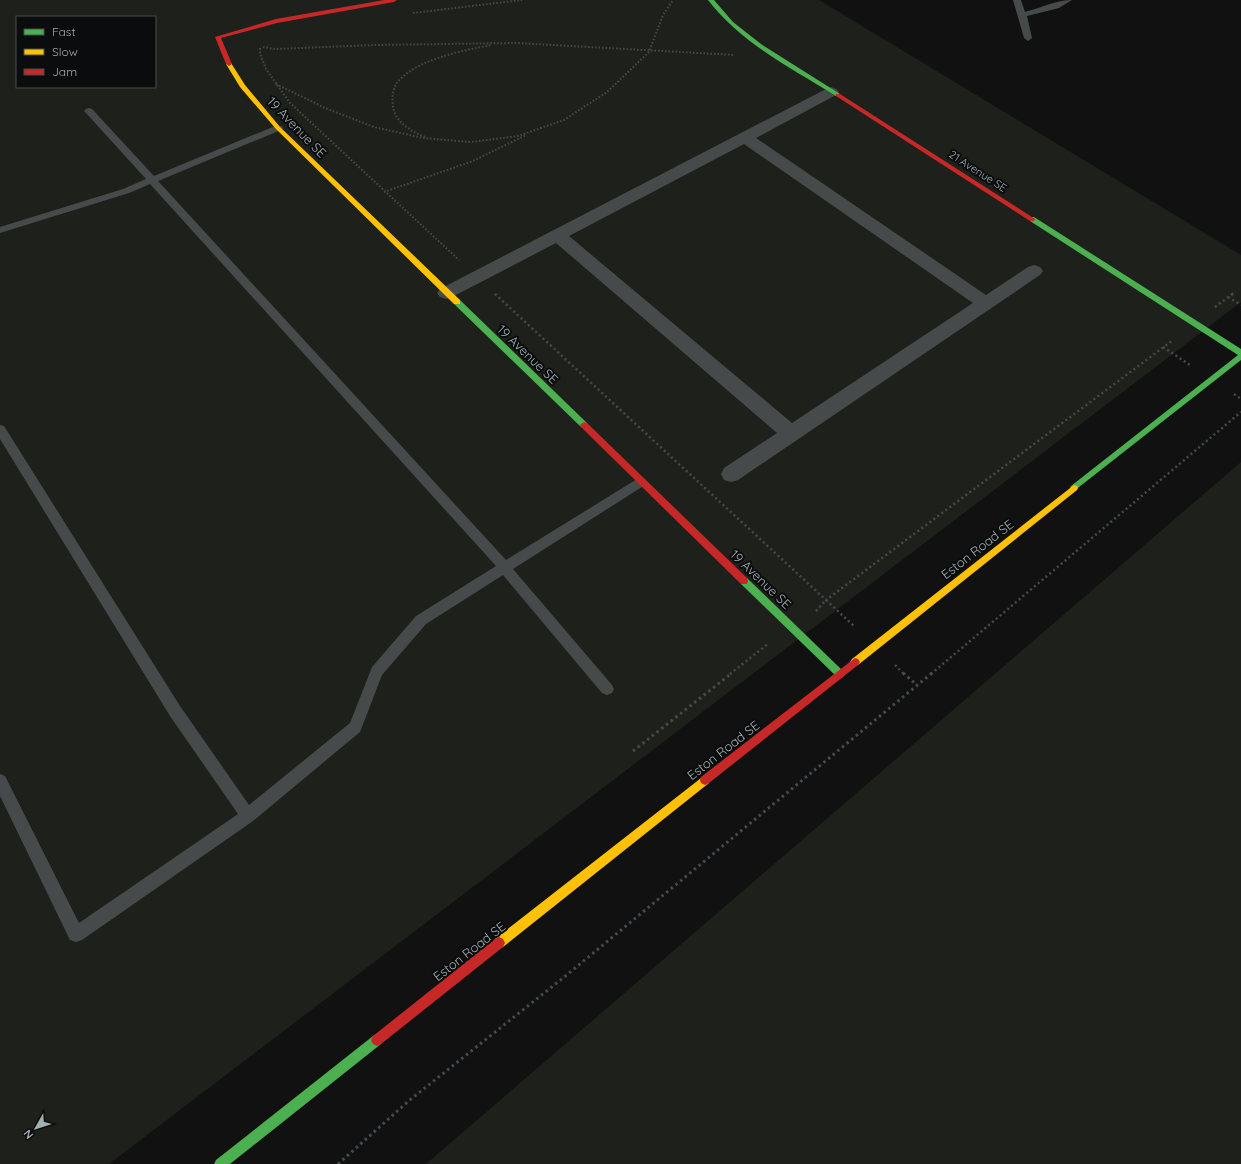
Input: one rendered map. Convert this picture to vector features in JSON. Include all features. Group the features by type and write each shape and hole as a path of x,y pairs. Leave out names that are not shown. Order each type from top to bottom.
{"street":[{"name":"19 Avenue SE","path":"394,0 276,21 218,37 226,58 237,78 252,99 278,128 446,293 840,674"},
{"name":"21 Avenue SE","path":"711,0 731,23 759,45 1241,353"},
{"path":"446,293 831,92"},
{"path":"744,137 985,303"},
{"path":"558,235 791,433"},
{"path":"732,474 1034,271"},
{"name":"Eston Road SE","path":"220,1164 1241,356"}],"lane":[{"path":"1017,0 1028,38"},
{"path":"1022,15 1056,6 1068,0"},
{"path":"89,111 505,568 608,689"},
{"path":"0,230 126,191 278,128"},
{"path":"0,429 175,712 248,816"},
{"path":"0,781 76,934 248,816 355,727 377,670 421,620 641,482"}],"path":[{"path":"275,84 317,105 356,120 401,133 435,140 470,142 504,140 530,133 563,121 608,92 631,71 650,50 661,21 673,0"},
{"path":"435,140 413,133 401,123 394,112 392,97 396,84 406,75 423,65 468,50 499,43"},
{"path":"261,47 275,49 381,44 499,43 650,50 686,54 736,55"},
{"path":"378,195 396,187 447,172 530,133"},
{"path":"1213,308 1235,292"},
{"path":"1228,297 1241,305"},
{"path":"1164,347 1179,357"},
{"path":"1238,396 1241,399"},
{"path":"338,1164 411,1099 563,978 917,685 1241,412"},
{"path":"826,600 844,616"},
{"path":"632,750 767,644"},
{"path":"904,673 917,685"}],"shaded area":[{"path":"0,0 819,0 1241,255 1241,302 109,1164 0,1164"},
{"path":"1241,462 1241,1164 426,1164"}],"traffic: fast":[{"path":"711,0 731,23 759,45 838,95"},
{"path":"1032,219 1241,353"},
{"path":"457,302 584,425"},
{"path":"1074,488 1241,356"},
{"path":"744,581 840,674"},
{"path":"220,1164 377,1040"}],"traffic: slow":[{"path":"229,64 242,86 278,128 457,302"},
{"path":"855,662 1074,488"},
{"path":"499,943 705,780"}],"traffic: jam":[{"path":"229,64 218,37 276,21 394,0"},
{"path":"838,95 1032,219"},
{"path":"584,425 744,581"},
{"path":"705,780 855,662"},
{"path":"377,1040 499,943"}]}
